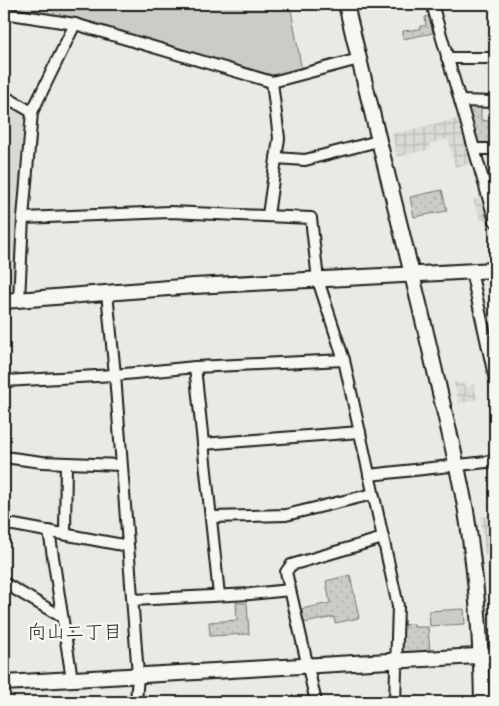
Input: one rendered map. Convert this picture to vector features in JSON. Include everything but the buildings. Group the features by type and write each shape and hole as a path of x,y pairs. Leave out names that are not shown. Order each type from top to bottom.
{"street":[{"path":"346,4 378,141 413,275 457,466 488,656 482,702"},
{"path":"432,4 492,202 495,221"},
{"path":"4,14 75,24 272,82 359,59"},
{"path":"19,300 23,218 32,112 75,24"},
{"path":"447,58 495,58"},
{"path":"268,215 279,138 272,82"},
{"path":"4,96 32,112"},
{"path":"460,101 495,102"},
{"path":"276,158 305,160 378,141"},
{"path":"475,149 495,149"},
{"path":"23,218 170,212 311,218 318,280 344,360 398,606 395,702"},
{"path":"4,301 194,286 495,270"},
{"path":"471,272 495,380"},
{"path":"107,293 133,600 138,675 136,702"},
{"path":"4,381 344,360"},
{"path":"195,368 219,595"},
{"path":"203,444 360,432"},
{"path":"4,457 42,462 121,464"},
{"path":"369,475 495,461"},
{"path":"65,534 66,463"},
{"path":"211,517 286,515 373,494"},
{"path":"4,525 49,531 128,546"},
{"path":"49,531 72,679"},
{"path":"316,702 286,572 292,565 383,538"},
{"path":"4,583 62,617"},
{"path":"133,600 290,590"},
{"path":"4,683 488,656"}],"shaded area":[{"path":"4,4 290,4 302,71 275,76 71,19 4,11"},
{"path":"429,16 433,33 403,39 403,31 420,29 420,26 426,26 425,17"},
{"path":"4,103 21,112 24,117 14,288 4,290"},
{"path":"471,104 481,105 481,120 495,122 495,144 480,143 477,140 468,108"},
{"path":"461,118 472,163 455,167 448,139 429,144 430,149 397,157 392,134"},
{"path":"442,190 447,211 414,217 410,197"},
{"path":"478,195 482,195 490,220 481,221 473,200 478,199"},
{"path":"454,382 458,384 464,383 465,387 474,385 477,399 459,404"},
{"path":"495,515 495,554 485,555 481,517"},
{"path":"350,575 359,618 335,623 334,617 304,623 301,609 330,603 326,581"},
{"path":"236,603 247,603 249,634 210,636 209,622 237,620"},
{"path":"464,609 465,624 430,626 429,611"},
{"path":"414,624 414,627 428,627 430,652 405,653 401,649 401,625"}],"district":[{"name":"向山二丁目","path":"75,634"}]}
